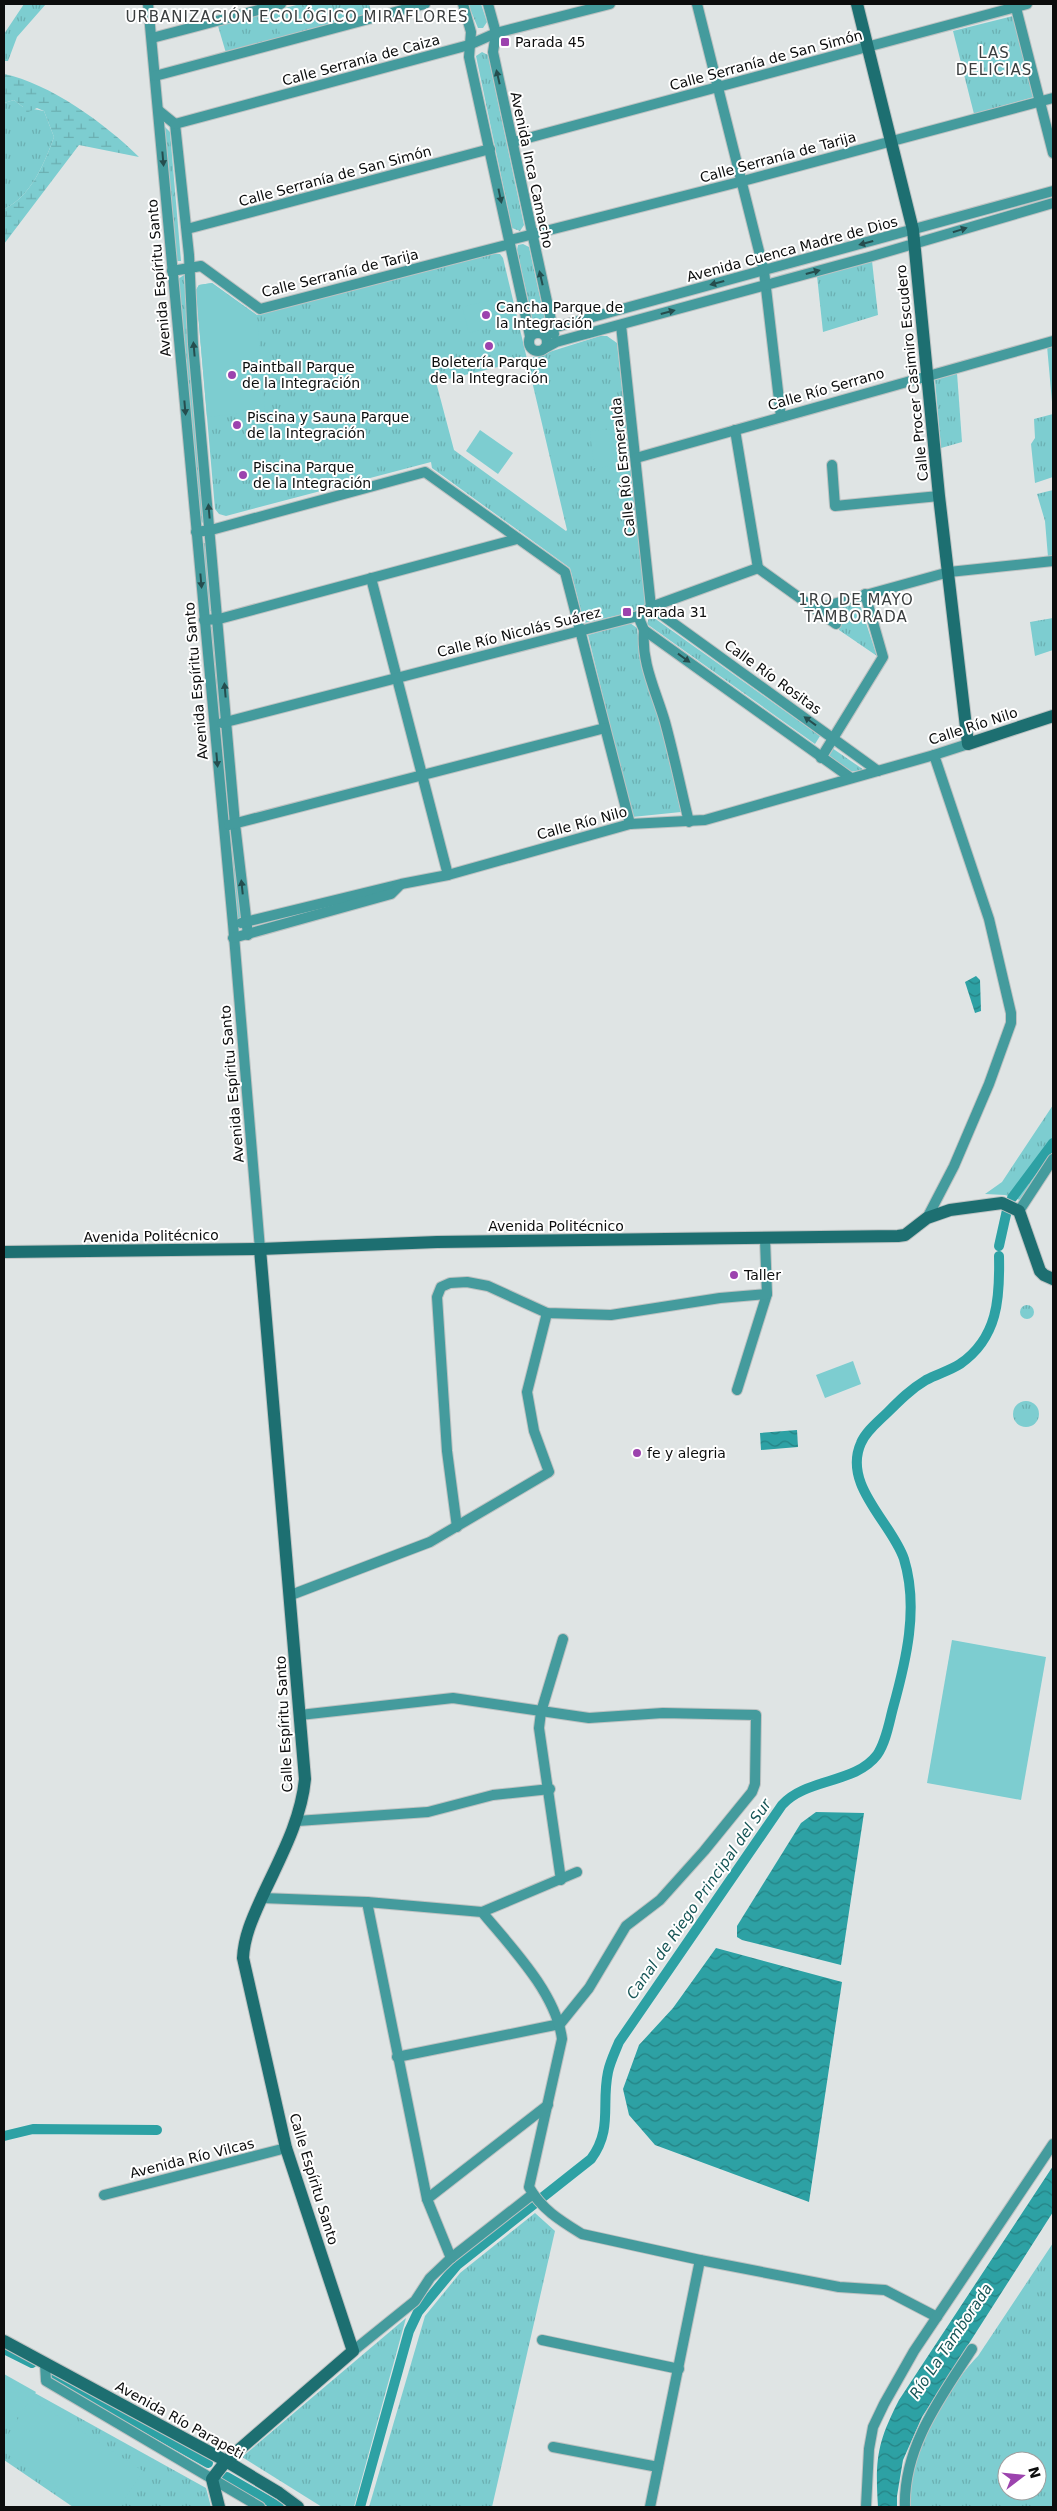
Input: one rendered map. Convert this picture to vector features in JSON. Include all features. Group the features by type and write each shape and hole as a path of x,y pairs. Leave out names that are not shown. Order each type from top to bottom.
{"main road":[{"name":"Calle Procer Casimiro Escudero","path":"857,4 893,142 913,230 968,744"},
{"name":"Calle Río Nilo","path":"968,744 1053,716"},
{"name":"Avenida Politécnico","path":"4,1252 260,1249 437,1242 765,1240 898,1236 905,1235 927,1218 950,1210 1002,1203 1017,1210"},
{"path":"1017,1210 1040,1270 1044,1275 1053,1280"},
{"name":"Calle Espíritu Santo","path":"260,1249 291,1596 304,1779 303,1800 297,1821 243,1943 243,1958 286,2148 353,2351"},
{"name":"Avenida Río Parapeti","path":"4,2341 226,2461 280,2493 298,2507"},
{"path":"219,2507 212,2479 226,2461 353,2351"}],"street":[{"name":"Avenida Espíritu Santo","path":"148,4 233,924 260,1249"},
{"path":"152,38 282,4"},
{"path":"155,76 425,4"},
{"path":"463,4 471,32 469,57 510,242 534,334 529,342 533,349 538,351 545,348 547,339 544,334 534,334"},
{"name":"Avenida Inca Camacho","path":"488,4 496,33 493,52 531,235 556,342"},
{"name":"Calle Serranía de Caiza","path":"175,124 469,46 496,33 610,4"},
{"path":"697,4 743,181 764,271 781,417"},
{"name":"Calle Serranía de San Simón","path":"513,142 869,47 1015,5 1027,4"},
{"path":"1015,5 1053,153"},
{"name":"Calle Serranía de Tarija","path":"188,268 201,266 260,308 531,235 893,142 1053,98"},
{"path":"159,111 175,124"},
{"name":"Avenida Espíritu Santo","path":"175,124 187,229 188,268 227,722 248,935"},
{"name":"Calle Serranía de San Simón","path":"187,229 490,149"},
{"name":"Avenida Cuenca Madre de Dios","path":"534,334 1053,191"},
{"name":"Avenida Cuenca Madre de Dios","path":"545,348 556,342 914,244 1053,203"},
{"path":"172,271 188,268"},
{"name":"Calle Río Esmeralda","path":"621,325 651,607"},
{"name":"Calle Río Serrano","path":"636,458 927,374 1053,341"},
{"path":"735,430 758,568 836,624"},
{"path":"832,465 835,506 940,496"},
{"path":"196,532 211,530 425,472 565,572 630,824"},
{"path":"204,620 219,618 517,539"},
{"path":"815,609 949,572 1053,561"},
{"name":"Calle Río Nicolás Suárez","path":"214,725 638,616 651,607 758,568"},
{"path":"370,578 448,875"},
{"path":"821,758 883,657 865,594"},
{"name":"Calle Río Rositas","path":"651,607 878,771"},
{"path":"638,616 644,630 643,644 648,673 665,722 688,822"},
{"path":"644,630 851,778"},
{"path":"223,826 605,728"},
{"name":"Calle Río Nilo","path":"233,924 401,884 448,875 630,824 704,820 968,744"},
{"path":"927,1218 965,1139 1008,1036 1011,1023 1011,1013 989,919 934,755"},
{"path":"233,938 391,894 401,884"},
{"path":"1017,1210 1053,1159"},
{"path":"737,1390 767,1294 765,1240"},
{"path":"457,1527 446,1442 437,1297 441,1287 450,1283 467,1282 488,1286 548,1313 611,1315 720,1298 767,1294"},
{"path":"291,1596 430,1542 548,1472 534,1431 527,1392 548,1313"},
{"path":"561,1880 550,1789 539,1728 541,1712 563,1639"},
{"path":"300,1715 453,1698 589,1718 663,1713 756,1715 755,1784 752,1792 704,1852 660,1900 626,1926 589,1988 560,2024 398,2058"},
{"path":"297,1821 428,1812 493,1795 550,1789"},
{"path":"262,1898 367,1902 482,1912 577,1872"},
{"path":"367,1902 427,2199 451,2258"},
{"path":"482,1912 541,1987 560,2024 562,2039 529,2187 537,2199 582,2234 700,2260 839,2287 885,2290 937,2317"},
{"path":"427,2199 548,2105"},
{"path":"866,2507 867,2464 873,2428 914,2351 1053,2144"},
{"name":"Avenida Río Vilcas","path":"104,2195 286,2148"},
{"path":"353,2351 415,2301 430,2278 451,2258 537,2199"},
{"path":"650,2507 700,2260"},
{"path":"542,2340 679,2369"},
{"path":"905,2507 904,2490 910,2461 922,2429 972,2349"},
{"path":"45,2364 46,2381 260,2507"},
{"path":"553,2447 658,2467"}],"green space":[{"path":"24,4 46,4 17,37 8,61 4,61 4,34"},
{"path":"300,4 369,4 372,15 226,53 218,26"},
{"path":"315,4 321,22 280,34 274,15"},
{"path":"468,4 481,4 487,22 483,28 478,28"},
{"path":"1013,16 1034,97 974,114 953,31"},
{"path":"482,52 488,55 524,225 520,231 512,228 476,56"},
{"path":"4,74 39,86 76,106 110,131 139,157 79,145 4,244 4,209 22,196 36,178 54,137 44,111 37,108 24,114 23,107 14,100 4,103"},
{"path":"14,100 23,107 44,111 54,137 36,178 22,196 4,209 4,103"},
{"path":"162,124 170,132 181,261 175,261"},
{"path":"523,244 529,247 546,324 537,328 534,327 517,250 518,245"},
{"path":"493,254 500,254 503,258 527,359 600,336 607,336 617,343 646,603 637,611 584,623 570,568 432,468 431,462 226,516 219,514 215,509 196,290 199,285 212,283 257,315","holes":["527,360 567,530 454,450 436,382"]},
{"path":"872,261 878,315 823,332 817,276"},
{"path":"184,275 206,521 199,524 178,279"},
{"name":"Paintball Parque de la Integración","path":"212,283 257,316 265,411 207,417 196,290 199,285"},
{"name":"Cancha Parque de la Integración","path":"504,297 511,322 469,333 462,307"},
{"path":"1053,345 1053,413 1047,346"},
{"path":"957,373 962,442 941,448 935,380"},
{"path":"1053,414 1053,477 1035,483 1031,444 1035,438 1034,419"},
{"path":"612,429 616,466 594,468 590,431"},
{"path":"480,430 513,453 498,474 466,451"},
{"path":"1053,490 1053,557 1048,557 1045,521 1037,494"},
{"path":"202,543 208,543 214,611 208,611"},
{"path":"859,602 877,656 839,630 839,625 823,611"},
{"path":"650,615 820,736 815,744 647,624"},
{"path":"1053,618 1053,650 1035,656 1030,622"},
{"path":"630,623 637,628 642,669 660,722 681,812 632,817 588,635"},
{"path":"209,627 215,627 223,717 217,718"},
{"path":"223,731 230,815 226,818 218,734"},
{"path":"832,748 864,770 848,772 827,756"},
{"path":"227,832 232,832 243,919 236,920"},
{"path":"1053,1105 1053,1151 1020,1200 1005,1195 985,1194 1002,1182"},
{"path":"1027,1305 1032,1307 1034,1312 1032,1317 1027,1319 1022,1317 1020,1312 1022,1307"},
{"path":"853,1361 861,1384 825,1398 816,1375"},
{"path":"1026,1401 1035,1405 1039,1414 1035,1423 1026,1427 1017,1423 1013,1414 1017,1405"},
{"path":"952,1640 1046,1657 1021,1800 927,1783"},
{"path":"535,2213 555,2231 492,2507 369,2507 425,2316 460,2273"},
{"path":"1053,2243 1053,2507 910,2507 909,2480 918,2450 936,2414 978,2356"},
{"path":"406,2318 354,2507 322,2507 242,2457"},
{"path":"4,2374 36,2392 31,2399 143,2471 119,2507 89,2507 4,2452 4,2441 28,2403 4,2431"},
{"path":"24,2387 206,2488 211,2507 73,2507 4,2460 4,2424"}],"water":[{"path":"976,976 980,980 981,1011 975,1013 965,982"},
{"path":"797,1430 798,1447 761,1450 760,1433"},
{"path":"816,1812 864,1813 841,1965 742,1940 737,1937 737,1926 801,1823"},
{"path":"716,1948 842,1982 809,2202 655,2145 629,2115 623,2089 639,2045 673,2008"},
{"name":"Río La Tamborada","path":"1053,2166 1053,2212 922,2417 903,2460 897,2507 878,2507 877,2476 879,2452 886,2428 899,2400"}],"waterway":[{"name":"Canal de Riego Principal del Sur","path":"1012,1198 1053,1143"},
{"name":"Canal de Riego Principal del Sur","path":"999,1246 1007,1210"},
{"name":"Canal de Riego Principal del Sur","path":"360,2507 409,2331 418,2312 457,2265 591,2159 602,2137 608,2072 619,2042 782,1805 792,1796 804,1790 856,1771 868,1764 880,1750 889,1726 906,1653 911,1615 910,1596 904,1559 898,1545 863,1489 858,1474 857,1459 861,1443 866,1434 901,1399 926,1380 960,1364 973,1354 982,1342 994,1316 997,1302 999,1256"},
{"path":"4,2136 33,2129 157,2130"},
{"path":"4,2349 32,2363"},
{"path":"48,2372 208,2463"},
{"path":"227,2477 279,2507"}],"place":[{"name":"Parada 45","path":"505,42"},
{"name":"Cancha Parque de la Integración","path":"486,315"},
{"name":"Boletería Parque de la Integración","path":"489,346"},
{"name":"Paintball Parque de la Integración","path":"232,375"},
{"name":"Piscina y Sauna Parque de la Integración","path":"237,425"},
{"name":"Piscina Parque de la Integración","path":"243,475"},
{"name":"Parada 31","path":"627,612"},
{"name":"Taller","path":"734,1275"},
{"name":"fe y alegria","path":"637,1453"}],"district":[{"name":"URBANIZACIÓN ECOLÓGICO MIRAFLORES","path":"297,17"},
{"name":"LAS DELICIAS","path":"994,62"},
{"name":"1RO DE MAYO TAMBORADA","path":"856,608"}]}
